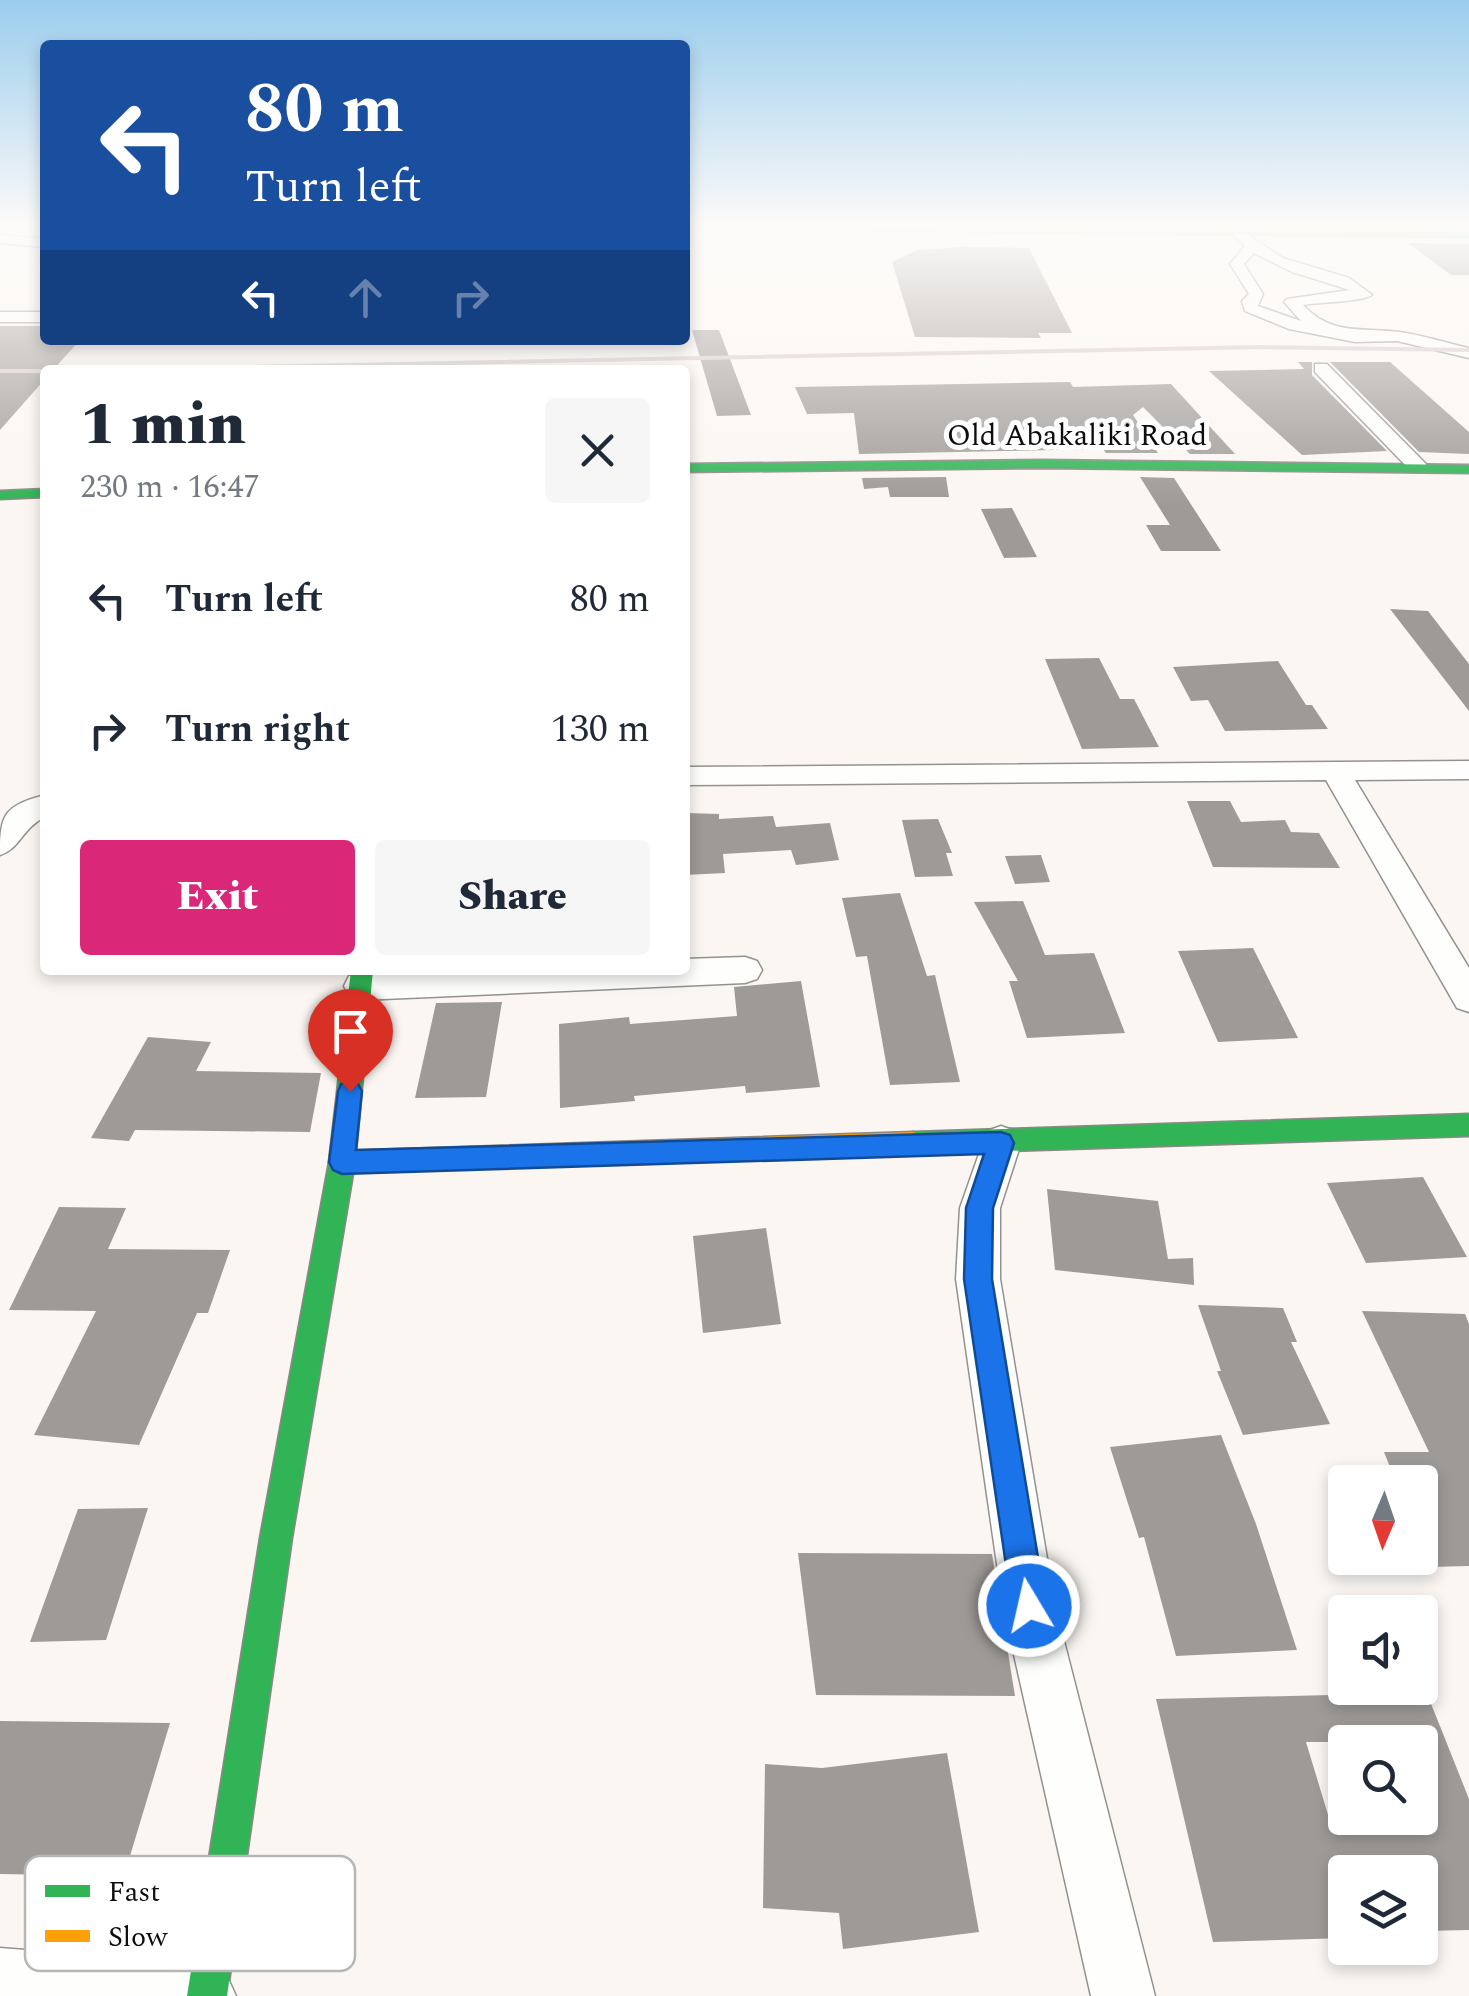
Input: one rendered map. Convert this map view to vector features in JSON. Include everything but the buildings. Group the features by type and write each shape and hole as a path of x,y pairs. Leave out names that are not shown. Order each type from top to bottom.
{"main road":[{"name":"Old Abakaliki Road","path":"690,468 1024,464 1469,469"},
{"path":"0,495 40,493"},
{"path":"227,1856 276,1538 342,1162 362,978"},
{"path":"342,1162 1469,1125"},
{"path":"205,1996 209,1971"}],"street":[{"path":"1277,319 1354,337 1396,336 1469,353"},
{"path":"1308,319 1327,330"},
{"path":"1321,368 1418,468"},
{"path":"690,776 1469,770"},
{"path":"1335,771 1469,998"},
{"path":"0,844 19,817 40,807"},
{"path":"690,971 745,970"},
{"path":"362,978 506,975"},
{"path":"1001,1143 980,1208 978,1279 1029,1606 1122,1996"},
{"path":"0,1979 205,1996"}],"railway":[{"path":"349,365 1261,347 1469,350"},
{"path":"0,371 40,371"}],"traffic: fast":[{"path":"690,468 1044,464 1469,469"},
{"path":"0,495 40,493"},
{"path":"228,1856 276,1538 342,1162 361,975"},
{"path":"913,1143 1469,1125"},
{"path":"207,1996 211,1971"}],"traffic: slow":[{"path":"342,1162 913,1143"}],"route":[{"path":"350,1091 342,1162 1001,1143 980,1208 978,1279 1029,1606"}]}
